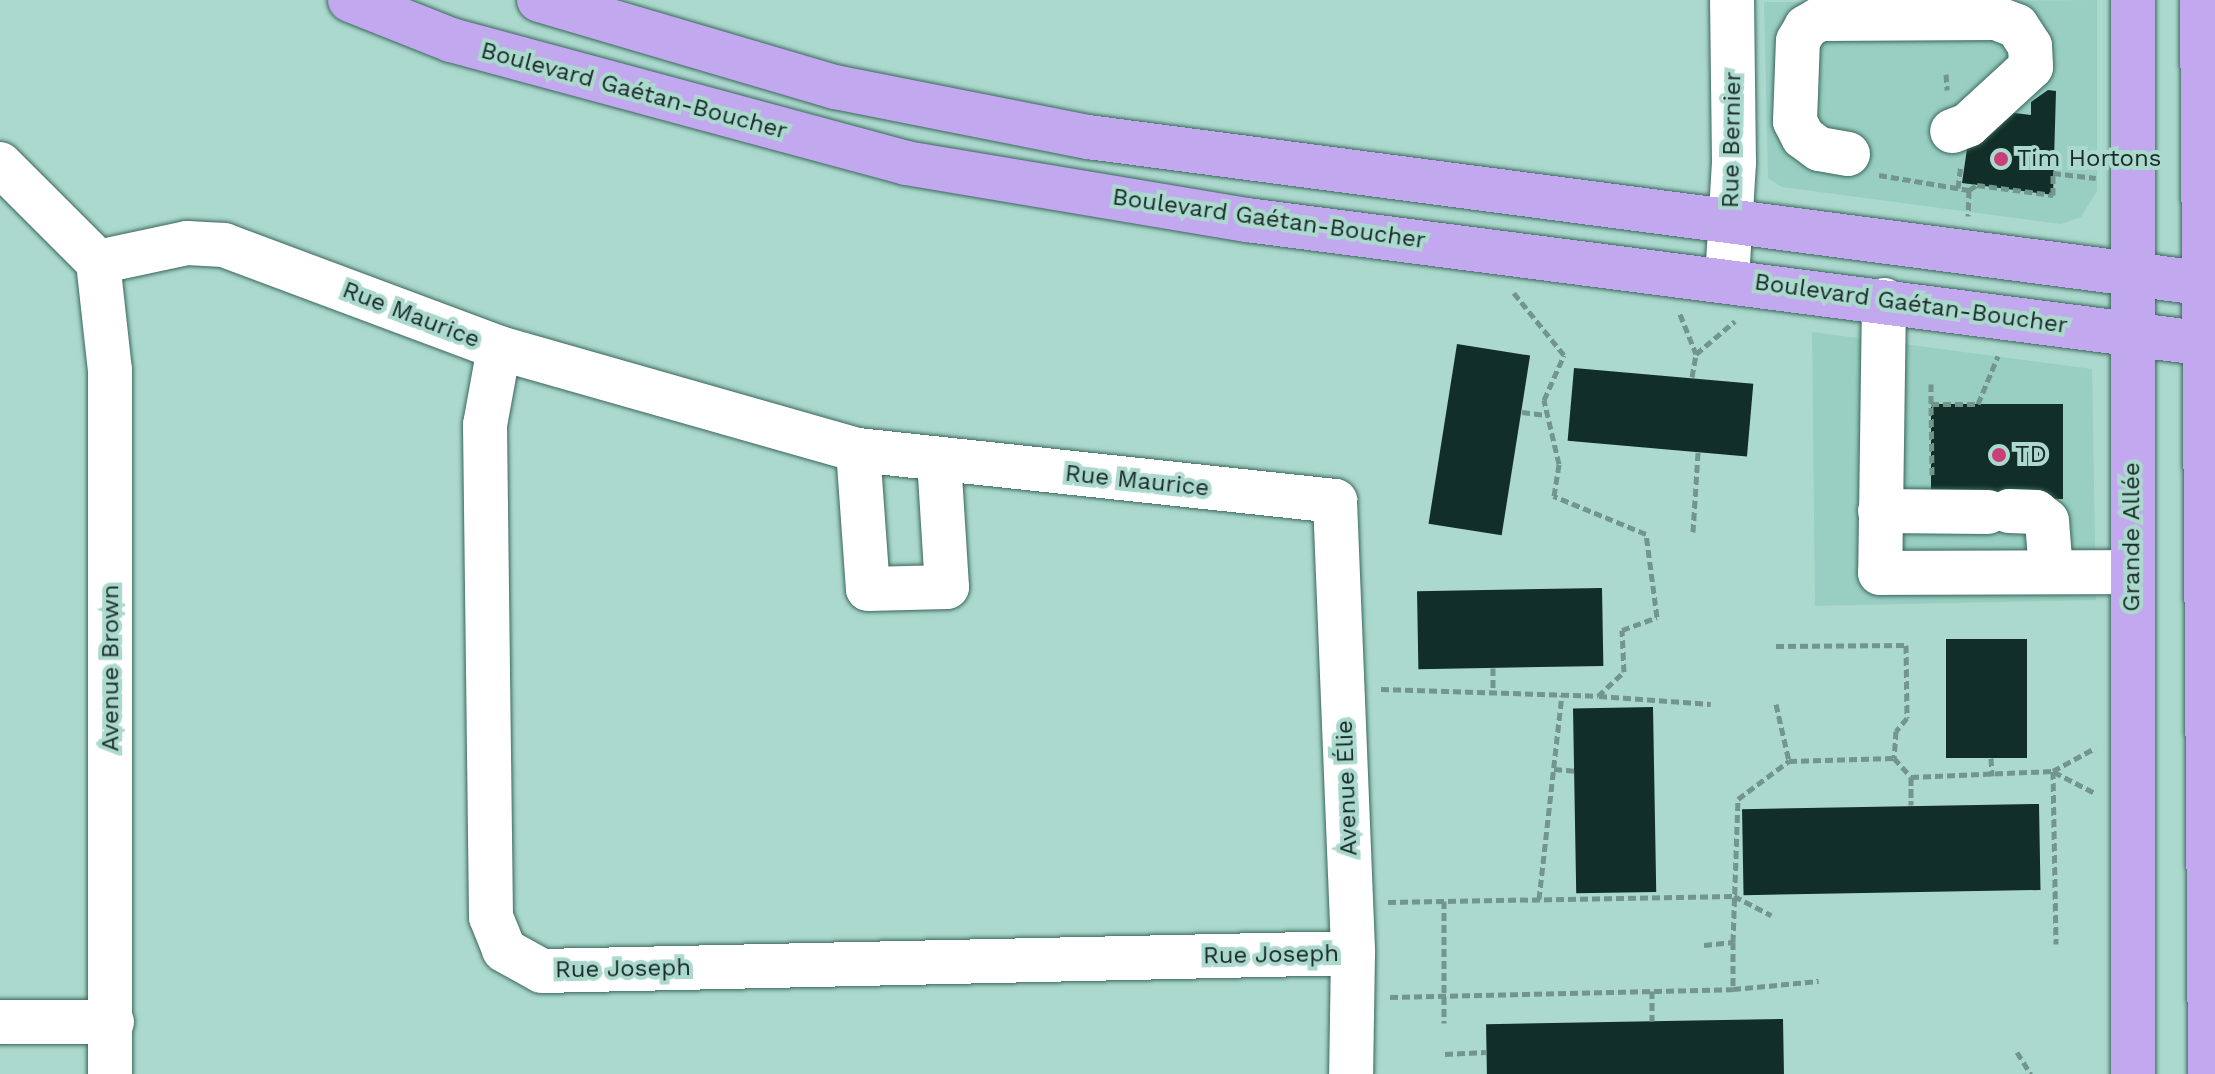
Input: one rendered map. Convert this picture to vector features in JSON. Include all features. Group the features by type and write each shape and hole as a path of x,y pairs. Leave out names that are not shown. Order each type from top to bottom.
{"main road":[{"name":"Boulevard Gaétan-Boucher","path":"350,0 451,40 906,163 1247,220 1479,248 1733,299 1884,300 2211,344"},
{"path":"539,0 835,87 1016,124 2210,284"},
{"name":"Grande Allée","path":"2133,0 2133,1074"},
{"path":"2202,0 2211,344 2210,1074"}],"street":[{"name":"Rue Bernier","path":"1732,0 1733,299"},
{"path":"1859,164 1819,149 1803,137 1795,121 1798,41 1806,27 1820,19 1996,18 2017,26 2030,46 2031,67 1968,125 1950,113"},
{"path":"0,164 98,262"},
{"name":"Rue Maurice","path":"98,262 187,243 224,245 499,348 858,450 1335,501"},
{"name":"Avenue Brown","path":"98,262 110,370 110,1074"},
{"path":"1884,300 1880,573 2132,572"},
{"name":"Rue Joseph","path":"499,348 485,425 491,917 504,950 542,971 1353,953"},
{"path":"858,450 868,589 947,587 939,461"},
{"name":"Avenue Élie","path":"1335,501 1353,953 1351,1074"},
{"path":"1880,511 2036,512 2047,521 2051,572"},
{"path":"0,1022 112,1022"}],"path":[{"path":"1946,74 1950,113"},
{"path":"1859,164 1969,190 1977,185 2053,195 2053,173 2101,178"},
{"path":"1968,217 1969,190"},
{"path":"1479,248 1564,355 1544,400 1559,464 1554,496 1646,534 1657,617 1622,630 1624,672 1598,696"},
{"path":"1692,377 1696,354 1733,299"},
{"path":"1679,311 1696,354"},
{"path":"1931,404 1978,404 1999,351"},
{"path":"1931,384 1932,485"},
{"path":"1522,412 1548,415"},
{"path":"1693,532 1698,452"},
{"path":"1776,646 1906,645 1907,718 1896,731 1894,758 1911,777 1911,805"},
{"path":"1493,668 1493,693"},
{"path":"1342,688 1598,696 1711,704"},
{"path":"1539,899 1562,695"},
{"path":"1776,704 1789,761"},
{"path":"1911,777 1992,776 2053,771 2101,744"},
{"path":"1733,989 1738,799 1789,761 1894,758"},
{"path":"1991,758 1992,776"},
{"path":"1554,769 1575,771"},
{"path":"2053,771 2101,796"},
{"path":"2053,771 2056,944"},
{"path":"1351,903 1734,896 1771,915"},
{"path":"1444,901 1444,1023"},
{"path":"1704,945 1733,942"},
{"path":"1352,998 1733,989 1819,981"},
{"path":"1652,991 1652,1021"},
{"path":"1445,1054 1486,1052"},
{"path":"2017,1052 2031,1074"}],"shaded area":[{"path":"2097,0 2097,191 2081,217 2061,224 1782,187 1768,178 1764,2"},
{"path":"1812,332 2092,369 2096,600 1815,606"}],"building":[{"path":"2048,90 2056,91 2053,195 1962,183 1969,135 1998,111 2031,115 2031,102"},
{"path":"1457,344 1530,356 1502,535 1429,524"},
{"path":"1574,368 1753,384 1747,456 1568,441"},
{"path":"1931,404 2063,404 2063,499 1931,499"},
{"path":"1602,588 1603,666 1418,669 1417,591"},
{"path":"1946,639 2027,639 2027,758 1946,758"},
{"path":"1653,707 1656,892 1576,893 1573,708"},
{"path":"2039,804 2041,890 1744,895 1742,809"},
{"path":"1783,1019 1784,1074 1487,1074 1486,1024"}],"place":[{"name":"Tim Hortons","path":"2001,159"},
{"name":"TD","path":"1999,455"}]}
